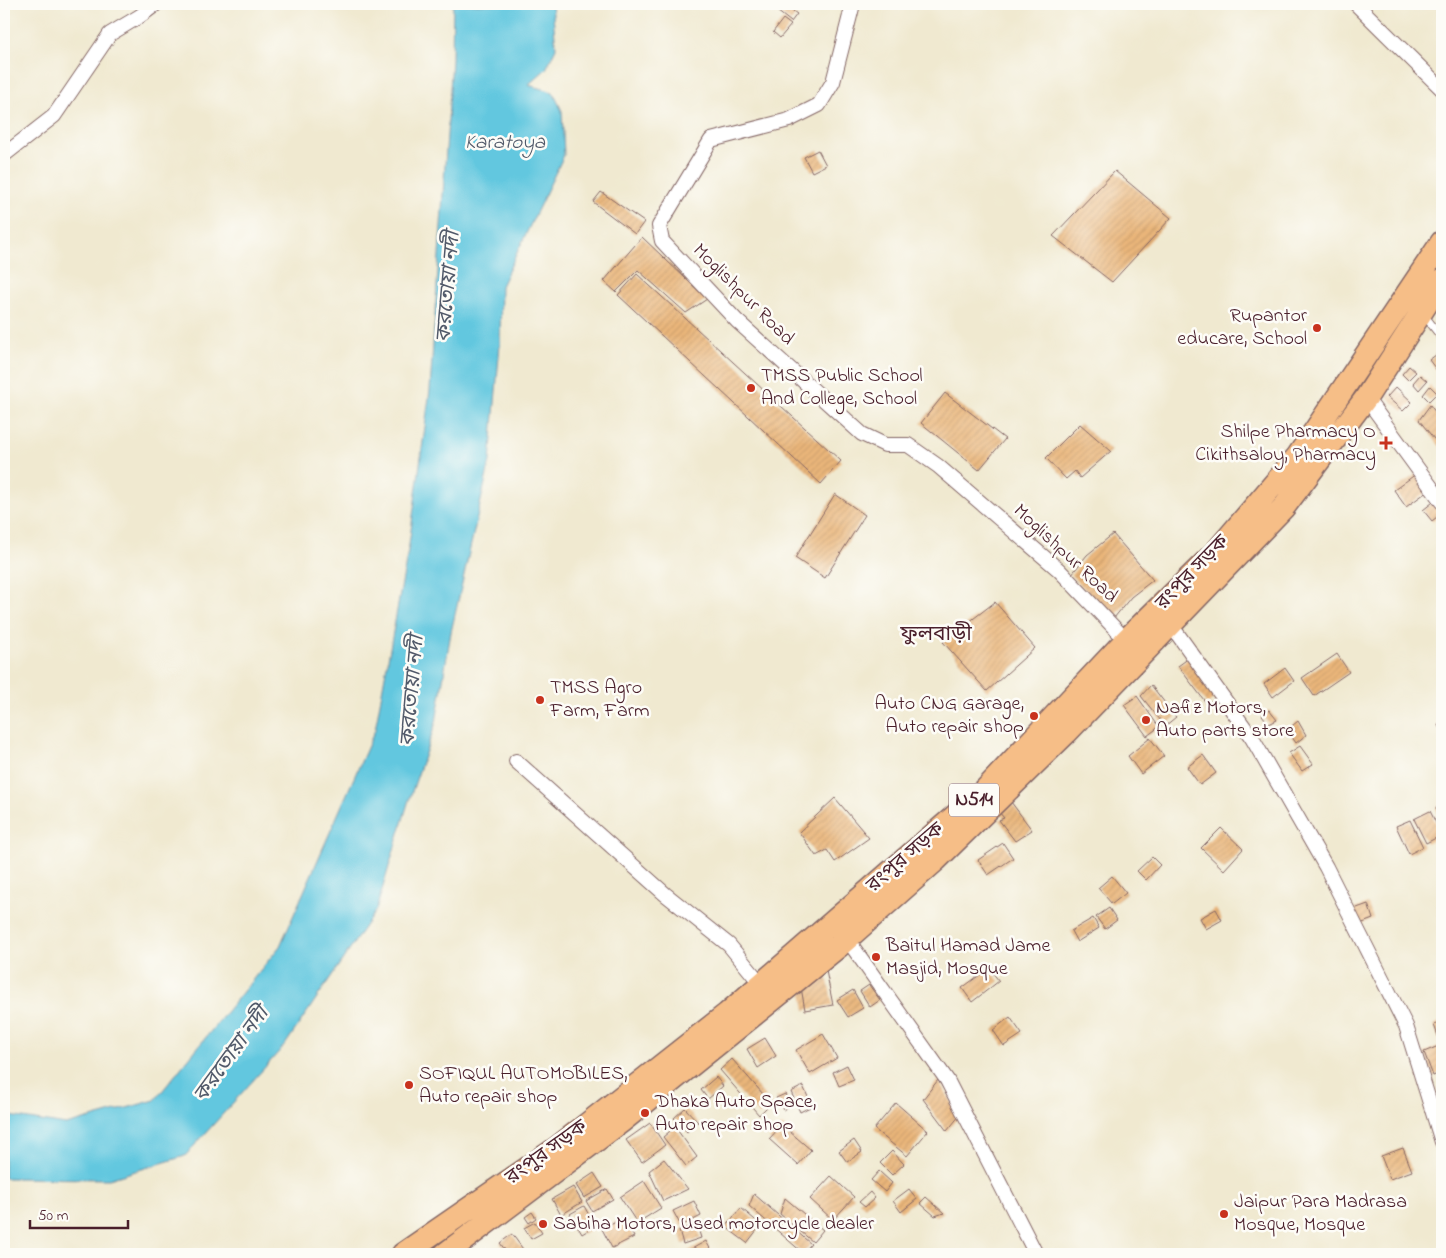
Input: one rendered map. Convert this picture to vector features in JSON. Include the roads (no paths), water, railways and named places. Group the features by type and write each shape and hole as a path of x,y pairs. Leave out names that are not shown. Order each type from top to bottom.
{"highway":[{"name":"রংপুর সড়ক","path":"403,1254 557,1148 761,984 985,790 1126,640 1217,551 1298,456 1442,242"},
{"name":"রংপুর সড়ক","path":"445,1254 622,1121 847,939 936,860 1171,625 1284,507 1366,398 1420,310 1442,280"}],"street":[{"path":"4,155 54,116 110,34 156,4"},
{"name":"Moglishpur Road","path":"853,4 833,82 819,105 789,120 711,140 659,226 662,241 737,321 862,434 885,445 908,445 938,466 1059,570 1126,640"},
{"path":"1356,4 1442,89"},
{"path":"1366,398 1442,502"},
{"path":"1171,625 1252,738 1326,867 1406,1026 1442,1142"},
{"path":"516,761 665,894 729,945 761,984"},
{"path":"847,939 947,1080 1036,1254"}],"lane":[{"path":"1420,310 1442,338"}],"water":[{"name":"Karatoya","path":"453,4 552,4 556,48 546,69 528,85 553,92 562,111 564,155 501,286 500,344 490,461 451,632 436,722 408,803 376,910 285,1045 185,1156 109,1179 4,1178 4,1115 66,1125 155,1100 280,946 375,730 409,545 430,390 452,60"}],"place":[{"name":"Rupantor educare, School","path":"1317,328"},
{"name":"TMSS Public School And College, School","path":"751,388"},
{"name":"Shilpe Pharmacy O Cikithsaloy, Pharmacy","path":"1386,443"},
{"name":"TMSS Agro Farm, Farm","path":"540,700"},
{"name":"Auto CNG Garage, Auto repair shop","path":"1034,716"},
{"name":"Nafiz Motors, Auto parts store","path":"1146,720"},
{"name":"Baitul Hamad Jame Masjid, Mosque","path":"876,957"},
{"name":"SOFIQUL AUTOMOBILES, Auto repair shop","path":"409,1085"},
{"name":"Dhaka Auto Space, Auto repair shop","path":"645,1113"},
{"name":"Jaipur Para Madrasa Mosque, Mosque","path":"1224,1214"},
{"name":"Sabiha Motors, Used motorcycle dealer","path":"543,1224"}],"district":[{"name":"ফুলবাড়ী","path":"936,635"}],"water label":[{"name":"করতোয়া নদী","path":"449,287"},
{"name":"করতোয়া নদী","path":"413,691"},
{"name":"করতোয়া নদী","path":"232,1055"}]}
